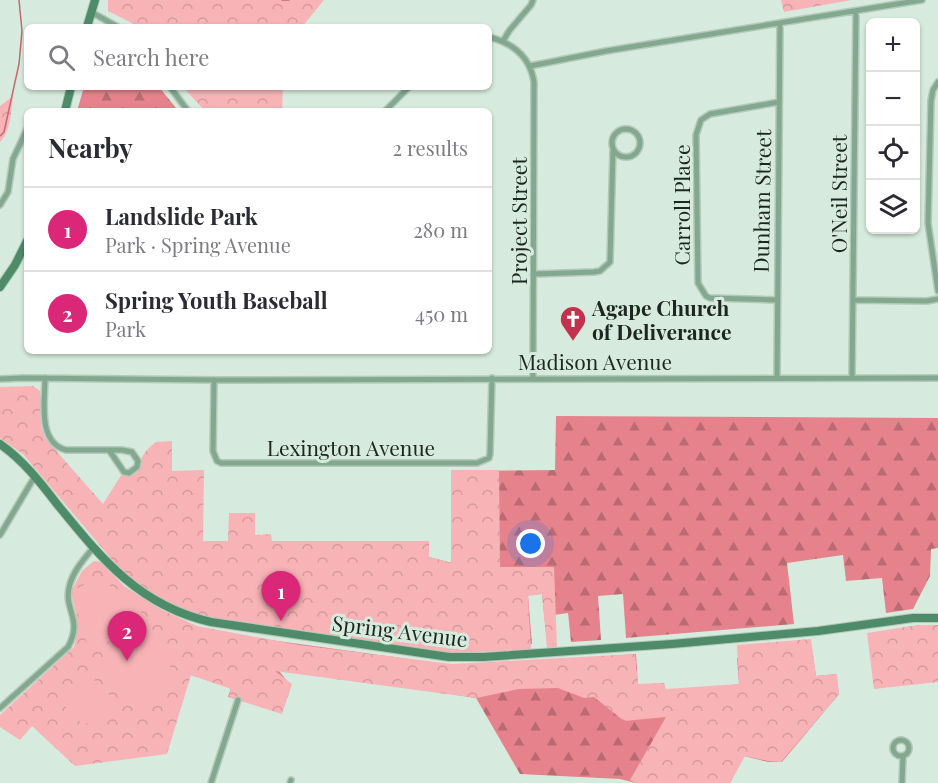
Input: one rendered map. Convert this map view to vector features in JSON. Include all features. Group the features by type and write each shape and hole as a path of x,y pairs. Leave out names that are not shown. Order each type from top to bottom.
{"street":[{"path":"88,24 95,0"},
{"path":"503,41 508,30 533,0"},
{"path":"492,38 503,41 523,55 530,66 606,51 922,0"},
{"name":"O'Neil Street","path":"852,377 856,11"},
{"path":"91,12 113,24"},
{"name":"Dunham Street","path":"777,378 780,24"},
{"name":"Project Street","path":"530,66 534,82 533,377"},
{"path":"938,82 933,90 931,101 928,223 938,291"},
{"path":"66,108 70,90"},
{"path":"172,90 186,108"},
{"path":"388,108 406,90"},
{"name":"Carroll Place","path":"777,300 710,298 702,291 698,283 695,155 698,127 701,120 710,114 779,102"},
{"path":"535,274 594,272 600,271 610,262 613,136 620,130 629,129 640,138 640,147 630,157 620,156 613,150"},
{"path":"0,206 8,192 13,159 24,135"},
{"path":"0,287 24,247"},
{"path":"853,300 927,301 938,299"},
{"path":"45,378 45,425 52,442 66,450 109,450 122,450 132,452 138,461 135,470 126,473 121,470 109,450"},
{"name":"Lexington Avenue","path":"214,380 213,451 217,461 226,464 477,463 489,458 491,448 492,378"},
{"name":"Madison Avenue","path":"0,379 938,378"},
{"name":"Spring Avenue","path":"0,444 21,461 93,548 123,578 142,591 196,619 449,657 483,657 672,644 818,631 913,618 938,618"},
{"path":"0,535 35,477"},
{"path":"0,708 68,647 74,637 75,621 68,592 78,566 93,548"},
{"path":"211,783 238,700"},
{"path":"902,783 903,757"}],"green space":[{"path":"108,0 324,0 304,24 133,24 108,11"},
{"path":"781,0 852,0 784,12"},
{"path":"83,90 161,90 176,108 78,108"},
{"path":"186,90 283,90 282,108 202,108"},
{"path":"13,96 8,127 0,142 0,106"},
{"path":"33,386 40,391 41,426 45,438 103,504 122,474 132,475 138,471 144,454 156,442 172,441 172,471 204,470 203,541 228,541 229,513 255,513 255,535 271,534 272,541 429,541 429,557 451,563 451,470 499,470 500,567 554,567 557,647 547,648 542,594 528,596 531,650 451,653 202,617 178,608 124,574 23,454 0,438 0,387"},
{"path":"556,416 938,418 938,548 931,549 930,576 913,609 886,613 882,578 846,581 843,555 787,563 794,624 626,638 623,594 598,596 601,640 571,642 568,613 554,615 556,643 547,643 542,594 528,595 532,644 465,649 179,571 203,494 203,541 429,541 429,557 452,563 452,471 555,470"},
{"path":"94,561 101,562 124,586 162,610 197,626 299,645 452,664 635,654 638,684 664,683 666,689 739,684 737,645 811,639 816,676 837,674 839,694 781,762 745,756 730,783 636,783 630,780 666,717 624,721 594,697 584,698 558,688 519,689 476,698 275,671 292,684 282,714 228,697 231,689 191,675 167,754 75,766 32,726 20,740 0,727 0,715 74,647 77,627 71,592 82,571"},
{"path":"100,581 116,588 133,600 146,621 97,648 87,645 72,591 88,583"},
{"path":"918,625 938,625 938,682 874,689 867,633"},
{"path":"204,628 256,638 470,666 636,654 638,685 664,683 665,689 652,699 739,684 737,658 812,650 816,676 836,674 839,694 782,762 768,762 744,756 730,783 636,783 620,779 520,774 476,698 276,667 291,686 282,712 228,697 231,688 191,675"},
{"path":"150,629 170,662 170,669 146,706 106,670 107,664"},
{"path":"92,678 119,704 109,713 85,724 76,719 60,699"}],"waterway":[{"path":"0,136 4,132 19,64 22,31 19,0"},
{"path":"282,0 289,0"}],"place":[{"name":"Agape Church of Deliverance","path":"573,342"},
{"name":"Landslide Park","path":"281,621"},
{"name":"Spring Youth Baseball","path":"127,661"}]}
